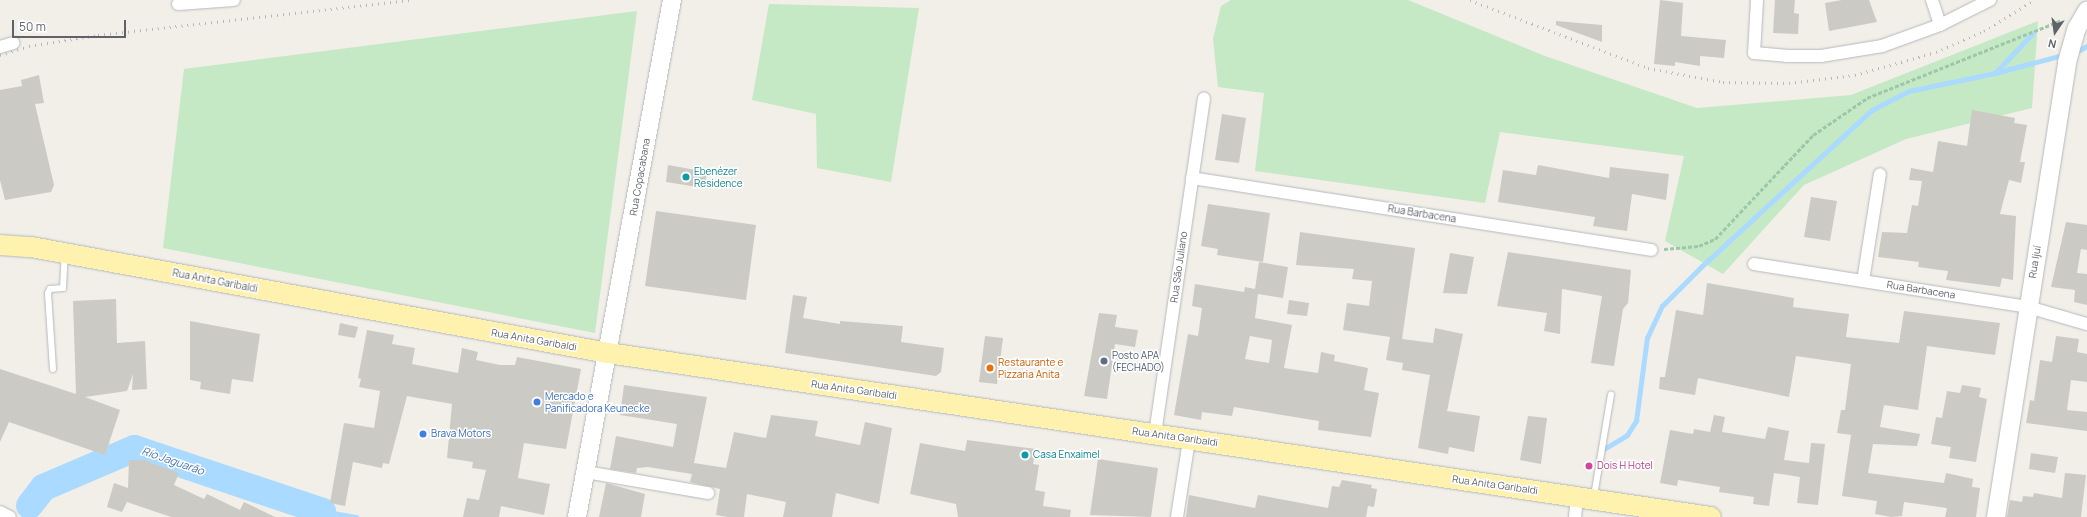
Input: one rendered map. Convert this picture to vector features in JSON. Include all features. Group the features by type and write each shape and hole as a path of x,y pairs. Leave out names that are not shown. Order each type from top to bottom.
{"main road":[{"name":"Rua Copacabana","path":"578,517 672,0"},
{"name":"Rua Ijuí","path":"1996,517 2067,62 2077,28 2087,11"},
{"name":"Rua Anita Garibaldi","path":"0,245 66,254 608,353 1711,517"}],"street":[{"path":"178,4 234,0"},
{"path":"1757,0 1754,53 1786,56 1852,52 1940,25 1990,0"},
{"path":"1932,0 1940,25"},
{"path":"0,47 12,43"},
{"name":"Rua São Juliano","path":"1155,434 1204,99"},
{"path":"1863,281 1880,174"},
{"name":"Rua Barbacena","path":"1192,178 1651,250"},
{"name":"Rua Barbacena","path":"1754,264 2028,307 2087,324"},
{"path":"1177,517 1189,440"},
{"path":"586,472 708,493"},
{"path":"1576,517 1585,498"},
{"path":"0,512 10,517"}],"lane":[{"path":"53,369 48,291 62,289 66,254"},
{"path":"1585,498 1611,394"}],"path":[{"path":"1651,250 1699,246 1715,238 1813,135 1867,98 2087,11"}],"green space":[{"path":"1231,0 1408,0 1545,56 1697,108 1851,95 2038,21 2032,108 1906,139 1804,185 1723,274 1665,241 1684,156 1500,132 1485,203 1255,171 1264,93 1218,87 1213,39 1221,6"},
{"path":"769,4 919,8 891,182 817,168 816,114 752,100"},
{"path":"637,11 595,333 163,248 184,69"}],"building":[{"path":"1660,0 1683,3 1681,36 1726,40 1724,58 1700,56 1700,66 1675,62 1675,66 1654,64"},
{"path":"1775,0 1795,0 1794,13 1799,14 1798,34 1773,33"},
{"path":"1842,0 1869,0 1877,22 1829,31 1825,3"},
{"path":"1556,21 1602,25 1602,42 1556,25"},
{"path":"39,75 44,103 35,104 54,185 51,192 5,200 0,180 0,90 22,86 21,80"},
{"path":"1972,110 2015,118 2014,123 2027,125 2020,162 2025,162 2021,183 2009,180 2000,214 2016,216 2013,280 2002,278 2000,287 1946,280 1948,271 1918,267 1919,262 1878,257 1882,232 1907,233 1912,205 1918,206 1922,181 1909,180 1911,168 1933,172 1938,141 1967,146"},
{"path":"1222,114 1246,118 1239,163 1215,160"},
{"name":"Ebenézer Residence","path":"668,165 707,172 704,188 666,182"},
{"path":"1538,165 1609,178 1610,167 1669,174 1666,200 1632,194 1627,231 1593,226 1595,217 1498,202 1503,170 1536,175"},
{"path":"1811,197 1837,201 1830,241 1804,237"},
{"path":"1208,204 1270,213 1263,262 1217,255 1218,249 1201,246"},
{"path":"656,211 756,225 746,300 645,286"},
{"path":"2066,222 2087,225 2087,250 2081,249 2077,273 2087,274 2087,305 2074,302 2075,290 2051,287"},
{"path":"1300,232 1415,248 1402,339 1433,343 1435,328 1463,334 1447,411 1480,416 1474,452 1449,447 1448,454 1418,448 1430,375 1402,370 1403,363 1386,360 1390,337 1343,330 1347,303 1369,306 1372,281 1352,279 1354,269 1296,265"},
{"path":"1508,252 1631,270 1628,303 1623,309 1614,366 1591,363 1602,296 1562,289 1560,334 1544,331 1547,313 1497,306"},
{"path":"1450,253 1474,257 1467,294 1443,293"},
{"path":"1259,262 1288,267 1283,298 1258,294 1255,318 1292,325 1284,368 1318,373 1321,352 1335,355 1334,361 1368,368 1364,390 1379,393 1371,437 1318,430 1319,421 1234,407 1232,416 1202,412 1201,420 1174,415 1188,334 1198,336 1202,308 1192,306 1195,284 1244,292 1245,287 1255,289","holes":["1250,336 1272,340 1269,363 1245,359"]},
{"path":"1707,283 1794,298 1793,307 1849,314 1846,337 1899,343 1904,311 2000,323 1995,355 1927,346 1918,410 1884,405 1880,427 1920,434 1917,446 1873,444 1868,473 1944,483 1946,473 1973,479 1972,487 1980,488 1976,517 1945,517 1947,508 1904,502 1902,516 1891,517 1875,514 1877,501 1842,496 1851,435 1837,433 1841,410 1845,410 1851,364 1796,356 1789,397 1698,378 1695,395 1659,389 1660,377 1665,377 1676,310 1703,315"},
{"path":"793,295 807,297 803,318 840,324 840,321 903,326 901,342 944,348 941,372 936,376 785,353"},
{"path":"116,299 117,343 145,341 147,389 132,390 133,374 127,391 85,397 120,410 105,455 9,422 0,442 0,369 76,394 73,301"},
{"path":"1289,300 1309,303 1307,316 1287,314"},
{"path":"1099,313 1117,315 1115,327 1138,330 1135,347 1115,344 1107,399 1084,396"},
{"path":"190,321 260,334 253,382 232,379 230,394 200,389 201,382 190,380"},
{"path":"340,323 358,327 355,338 338,335"},
{"path":"367,330 394,335 392,344 415,348 412,364 458,373 462,348 478,352 476,360 500,365 515,365 517,357 581,369 566,449 524,443 518,478 550,484 544,515 501,506 499,517 463,517 467,498 479,500 486,470 472,468 473,462 447,458 452,404 407,396 389,464 383,463 382,468 353,462 345,506 330,503 344,423 374,428 380,391 359,387 361,379 358,378"},
{"name":"Restaurante e Pizzaria Anita","path":"985,336 1003,338 997,384 979,382"},
{"path":"2056,336 2079,339 2077,352 2087,354 2087,382 2071,380 2067,410 2087,412 2087,431 2026,423 2030,400 2034,401 2040,360 2052,362"},
{"path":"624,385 707,397 694,463 726,468 734,432 766,438 771,415 818,421 815,436 860,445 865,422 892,428 879,504 836,493 832,517 783,517 786,502 747,494 744,517 728,517 716,515 720,489 690,482 692,474 648,467 637,468 636,473 610,469 616,436 673,447 677,424 620,415"},
{"path":"1962,385 1981,388 1979,397 1987,399 1976,462 1949,458 1951,447 1931,444 1936,417 1942,418 1947,391 1960,393"},
{"path":"1714,415 1725,417 1722,432 1765,439 1768,427 1789,431 1784,460 1809,463 1811,443 1825,444 1818,505 1797,503 1800,477 1774,473 1769,506 1753,504 1754,497 1719,492 1720,487 1678,480 1677,486 1660,483 1670,430 1693,434 1694,429 1710,432"},
{"path":"1528,416 1547,418 1541,464 1520,460"},
{"path":"967,440 1036,449 1033,464 1039,465 1035,490 1045,492 1043,506 1071,510 1070,517 958,517 956,504 910,494 920,443 965,451"},
{"path":"2031,453 2058,457 2055,473 2029,469"},
{"path":"1098,459 1158,468 1151,517 1090,515"},
{"path":"129,460 144,460 179,473 174,485 204,499 207,494 240,510 244,502 275,517 171,517 127,502 122,512 107,507 114,483 128,488"},
{"path":"2065,473 2086,475 2081,517 2007,517 2010,500 2022,502 2023,496 2033,497 2034,493 2062,498"},
{"path":"1342,480 1372,485 1371,488 1377,489 1374,507 1368,506 1366,517 1186,517 1189,495 1255,508 1258,495 1328,508 1332,486 1339,487"},
{"path":"606,483 645,494 641,517 599,517"}],"waterway":[{"path":"1604,449 1627,435 1636,421 1647,338 1662,306 1701,267 1872,110 1909,91 1995,73 2032,34"},
{"path":"2080,50 2087,46"},
{"path":"1995,73 2059,56"},
{"name":"Rio Jaguarão","path":"29,505 43,487 134,448 322,511 323,517"},
{"path":"322,511 356,517"}],"railway":[{"path":"0,55 29,46 98,35 410,0"},
{"path":"1470,0 1648,68 1723,82 1789,83 1855,75 1936,52 1984,31 2034,0"}],"place":[{"name":"Ebenézer Residence","path":"686,177"},
{"name":"Posto APA (FECHADO)","path":"1104,361"},
{"name":"Restaurante e Pizzaria Anita","path":"990,368"},
{"name":"Mercado e Panificadora Keunecke","path":"537,402"},
{"name":"Brava Motors","path":"423,434"},
{"name":"Casa Enxaimel","path":"1025,455"},
{"name":"Dois H Hotel","path":"1589,466"}]}
